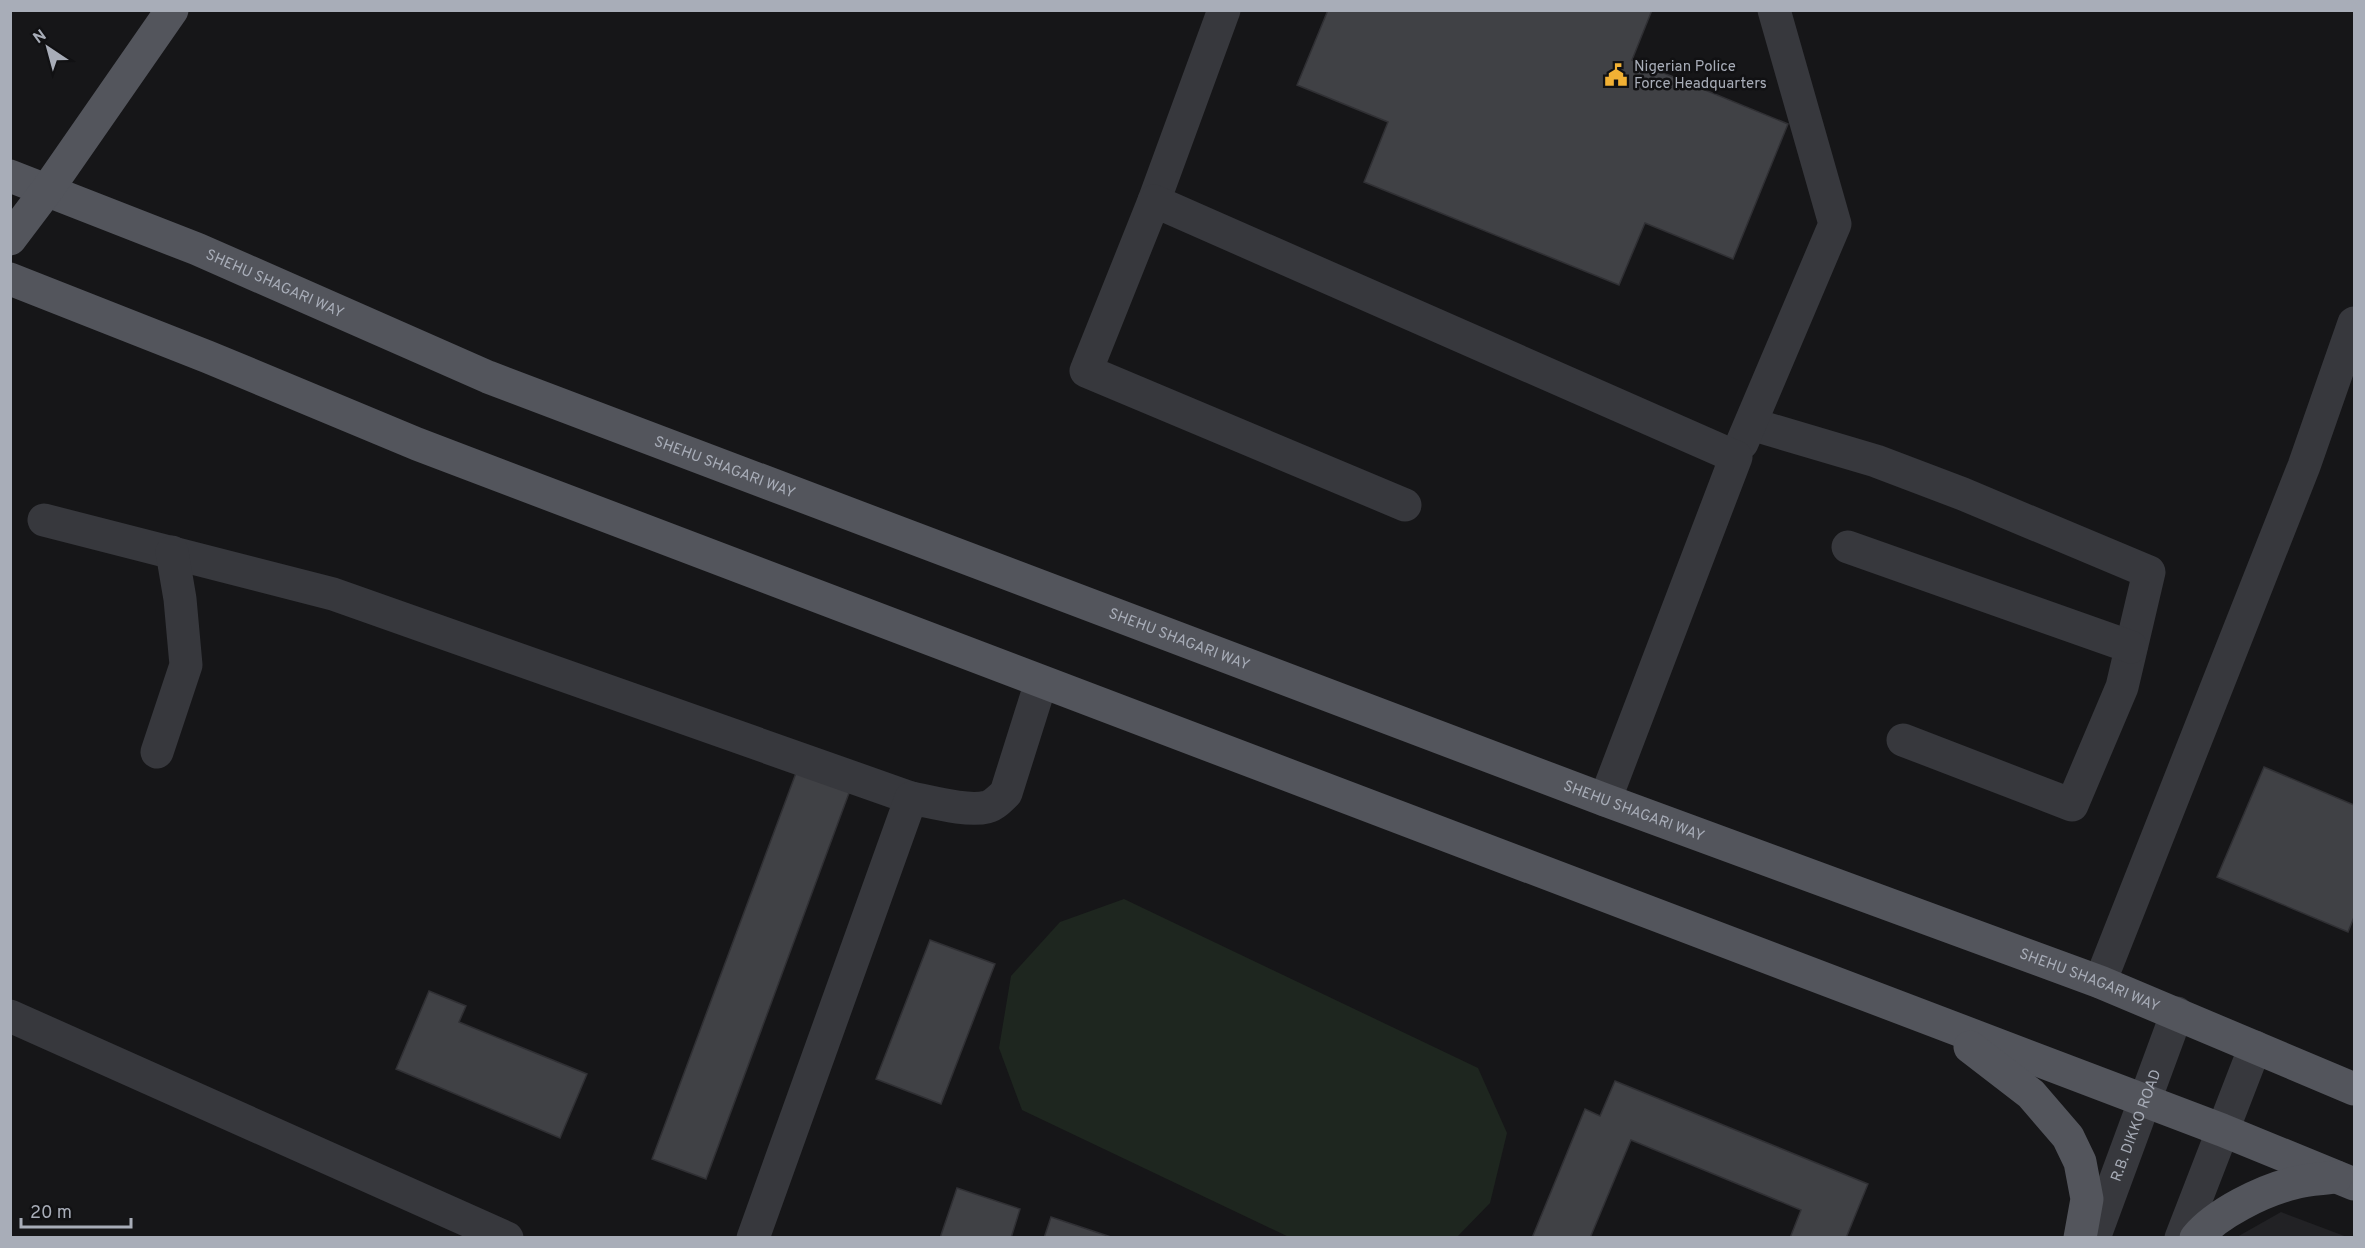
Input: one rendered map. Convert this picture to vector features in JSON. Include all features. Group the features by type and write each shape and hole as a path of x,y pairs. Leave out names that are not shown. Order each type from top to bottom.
{"main road":[{"path":"10,239 47,190 172,10"},
{"name":"SHEHU SHAGARI WAY","path":"10,176 197,249 488,377 1605,800 2100,982 2355,1089"},
{"path":"10,279 208,357 417,444 2143,1102 2222,1130 2345,1180"},
{"path":"1942,1025 2031,1094 2068,1137 2080,1162 2087,1199 2080,1238"},
{"path":"2196,1238 2207,1225 2257,1197 2294,1182 2345,1180"}],"street":[{"path":"1224,10 1154,201 1086,371 1405,505"},
{"path":"1605,800 1736,458 1835,224 1774,10"},
{"path":"1154,201 1736,458"},
{"path":"2100,982 2304,466 2355,323"},
{"path":"1751,424 1887,465 1963,494 2149,572 2122,687 2072,805 1903,740"},
{"path":"44,520 333,594 911,798 975,808 988,807 997,802 1006,793 1041,682"},
{"path":"1848,547 2131,647"},
{"path":"157,752 186,665 180,599 172,552"},
{"path":"753,1238 911,798"},
{"name":"R.B. DIKKO ROAD","path":"2094,1238 2177,1013"},
{"path":"10,1016 507,1238"},
{"path":"2181,1238 2255,1047"}],"shaded area":[{"path":"1124,899 1478,1068 1507,1133 1490,1203 1457,1237 1289,1237 1022,1110 999,1048 1011,976 1060,922"},
{"path":"2281,1212 2347,1237 2237,1237"}],"building":[{"path":"1328,10 1652,10 1632,60 1788,124 1733,259 1645,223 1619,285 1364,182 1388,122 1297,85"},
{"path":"799,765 852,785 706,1179 652,1159"},
{"path":"2264,767 2354,805 2354,917 2348,932 2217,877"},
{"path":"930,940 995,964 941,1104 876,1079"},
{"path":"429,991 466,1006 459,1022 587,1074 560,1138 396,1069"},
{"path":"1615,1081 1868,1184 1846,1238 1790,1238 1801,1210 1631,1140 1590,1238 1532,1238 1585,1109 1600,1116"},
{"path":"957,1188 1020,1209 1011,1238 940,1238"},
{"path":"1051,1217 1114,1238 1044,1238"}],"place":[{"name":"Nigerian Police Force Headquarters","path":"1616,75"}]}
